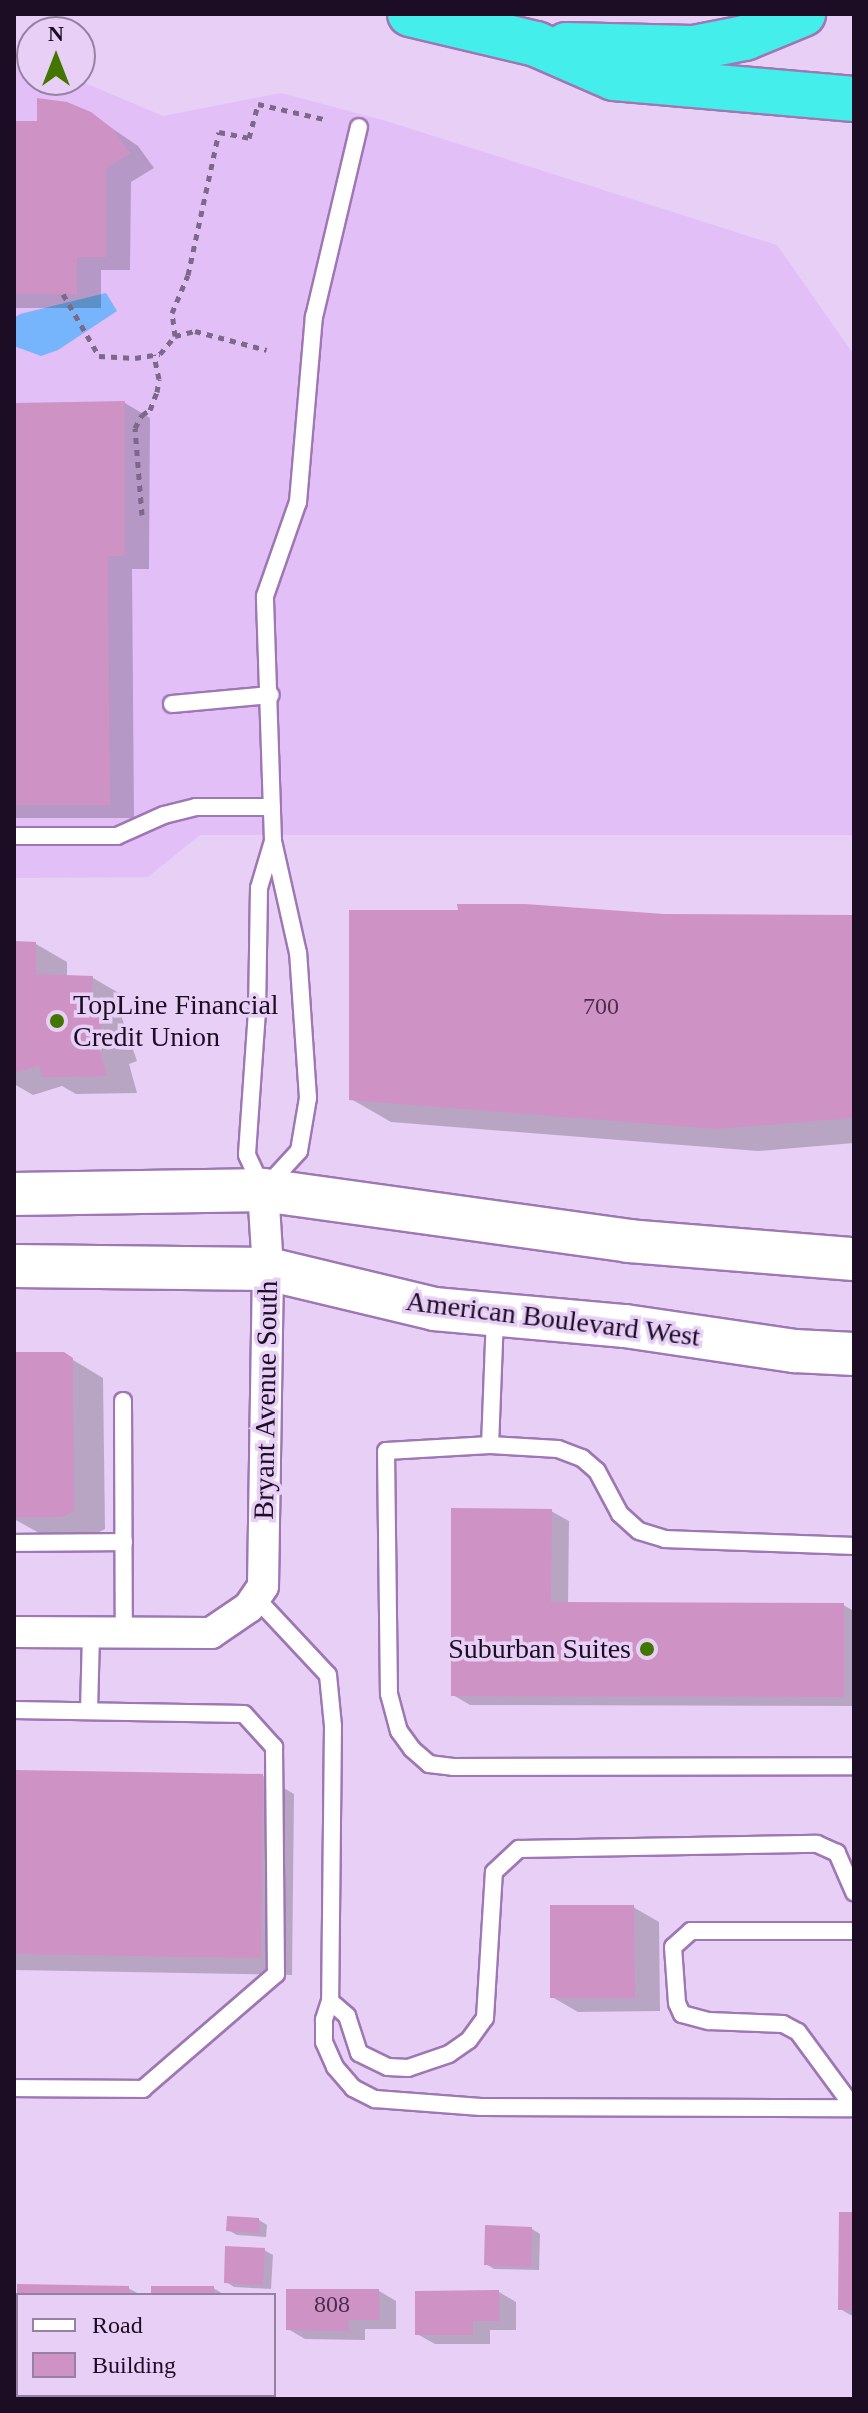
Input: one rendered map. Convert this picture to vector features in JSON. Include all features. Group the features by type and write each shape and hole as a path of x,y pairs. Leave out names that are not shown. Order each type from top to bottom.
{"highway":[{"path":"410,14 536,44 614,78 854,99"},
{"path":"536,44 693,48 745,38 803,14"}],"main road":[{"path":"14,1194 263,1190 629,1241 854,1259"},
{"path":"747,1250 854,1237"},
{"name":"American Boulevard West","path":"14,1266 268,1269 434,1309 625,1326 769,1347 854,1354"},
{"path":"769,1347 854,1379"}],"street":[{"name":"Bryant Avenue South","path":"253,1602 263,1586 268,1269 263,1190"},
{"path":"14,1632 211,1633 253,1602"}],"lane":[{"path":"273,841 259,888 257,1011 247,1155 263,1190 299,1151 308,1098 298,953 273,841 271,695 265,596 298,502 314,317 359,127"},
{"path":"172,704 271,695"},
{"path":"14,836 117,836 164,815 196,807 272,807"},
{"path":"490,1445 495,1314"},
{"path":"123,1401 124,1632"},
{"path":"854,1546 665,1539 639,1531 620,1514 597,1471 582,1458 558,1449 490,1445 386,1451 389,1694 399,1731 429,1764 453,1767 854,1766"},
{"path":"14,1543 124,1542"},
{"path":"253,1602 328,1675 333,1726 330,2001 324,2020 324,2042 335,2067 353,2088 375,2099 481,2107 853,2106"},
{"path":"89,1711 91,1632"},
{"path":"14,1710 244,1714 274,1747 276,1974 143,2089 14,2088"},
{"path":"330,2001 347,2016 359,2053 388,2067 408,2068 449,2054 469,2040 485,2018 494,1872 519,1849 817,1844 837,1853 854,1892"},
{"path":"853,2106 798,2032 783,2024 709,2021 682,2014 677,2003 673,1947 691,1931 854,1931"}],"path":[{"path":"175,336 172,313 188,275 219,132 249,138 258,104 324,119"},
{"path":"63,294 99,356 160,354 175,336 195,331 267,350"},
{"path":"142,515 135,428 142,415 150,410 157,392 159,379 154,355"}],"shaded area":[{"path":"14,66 16,96 96,96 96,88 163,116 281,93 386,121 777,245 854,355 854,835 200,835 148,877 14,878"}],"water":[{"path":"106,293 117,311 58,350 41,356 14,346 14,318 20,314"}],"building":[{"path":"37,98 67,102 91,112 113,129 130,153 106,168 106,257 77,257 77,294 14,294 14,121 37,121"},
{"path":"125,401 125,556 108,556 110,805 14,805 14,403"},
{"path":"457,904 525,904 664,914 854,915 854,1118 716,1129 349,1100 349,910 458,910"},
{"name":"TopLine Financial Credit Union","path":"14,941 36,942 36,974 93,976 91,999 107,1043 98,1046 107,1076 43,1077 39,1066 14,1073"},
{"path":"14,1352 64,1352 73,1358 74,1511 62,1517 14,1517"},
{"name":"Suburban Suites","path":"451,1508 552,1509 551,1602 844,1603 844,1697 451,1696"},
{"path":"14,1770 263,1774 261,1958 14,1954"},
{"path":"550,1905 634,1905 635,1998 550,1998"},
{"path":"839,2212 854,2212 854,2310 838,2310"},
{"path":"227,2216 259,2218 259,2233 226,2231"},
{"path":"485,2225 532,2227 531,2267 484,2265"},
{"path":"225,2246 265,2248 263,2285 224,2283"},
{"path":"17,2284 129,2286 129,2293 17,2293"},
{"path":"151,2286 214,2286 214,2293 151,2293"},
{"path":"286,2289 379,2289 379,2320 349,2320 349,2331 286,2330"},
{"path":"499,2290 499,2321 473,2321 473,2335 415,2335 415,2291"}],"place":[{"name":"TopLine Financial Credit Union","path":"57,1021"},
{"name":"Suburban Suites","path":"647,1649"}]}
